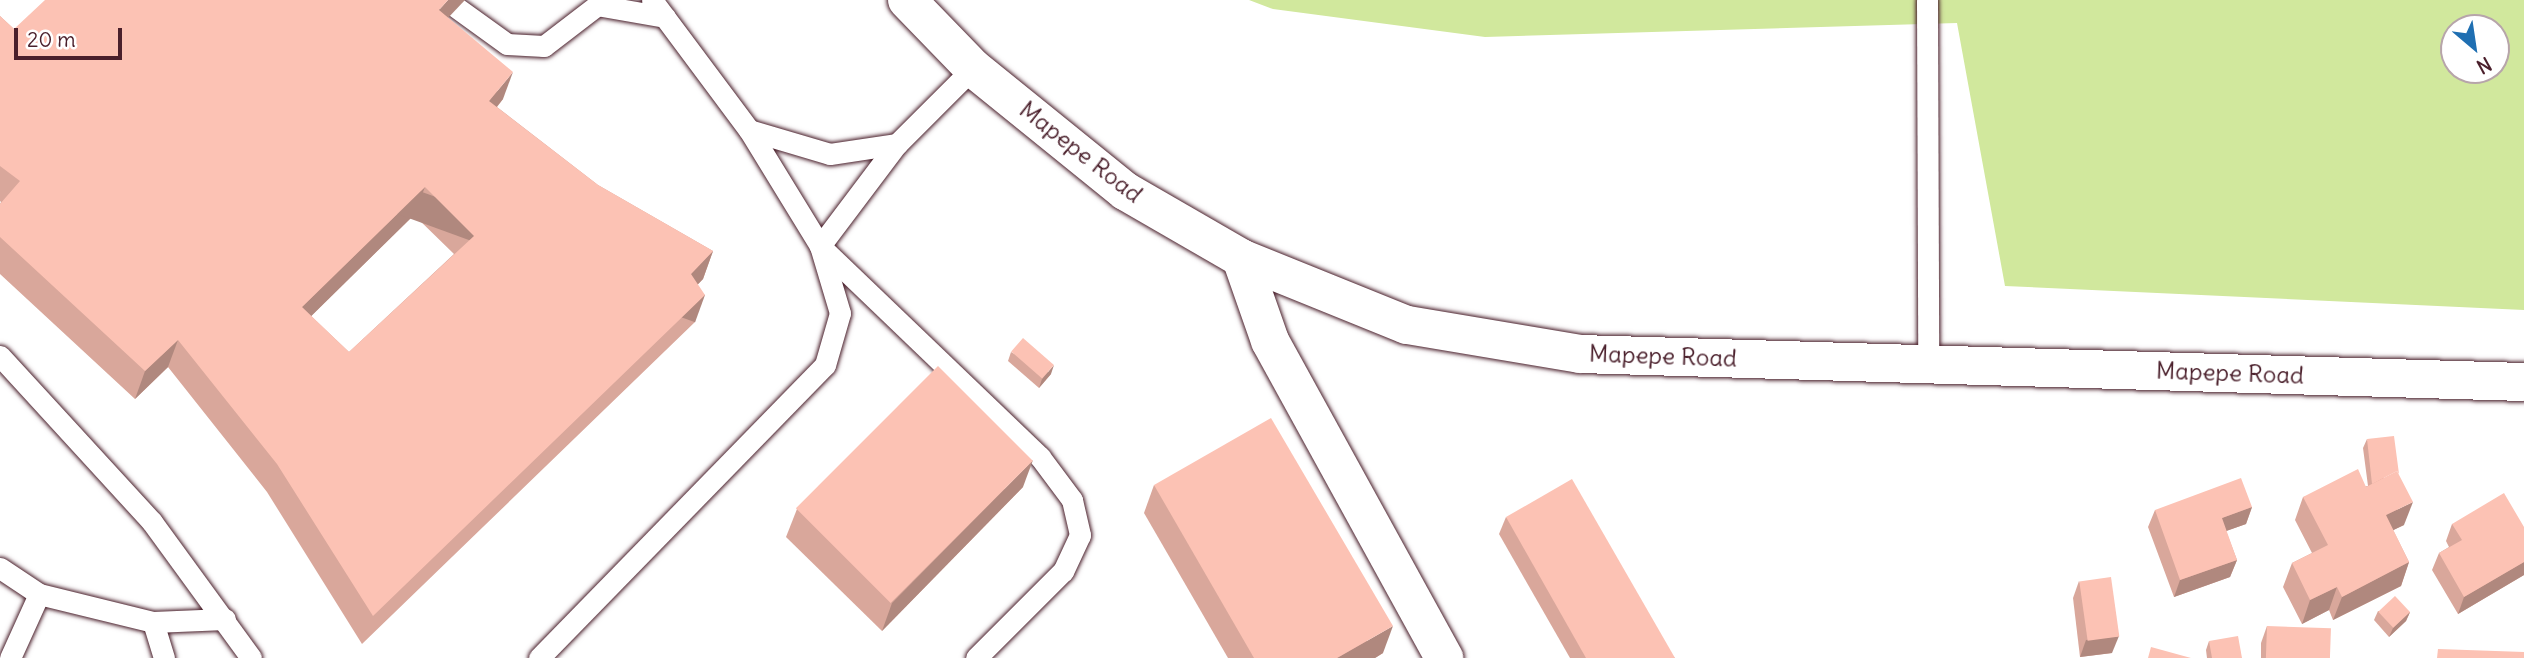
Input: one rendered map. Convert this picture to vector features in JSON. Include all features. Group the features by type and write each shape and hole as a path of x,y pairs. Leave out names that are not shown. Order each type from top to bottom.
{"street":[{"name":"Mapepe Road","path":"907,0 973,68 1125,191 1241,258 1407,325 1580,354 2524,382"},
{"path":"1241,258 1270,341 1444,658"}],"lane":[{"path":"446,0 506,44 544,46 603,3 659,8 749,130 820,246 1040,457 1072,500 1080,536 1063,571 976,658"},
{"path":"1927,0 1928,365"},
{"path":"820,246 897,144 973,68"},
{"path":"749,130 830,155 897,144"},
{"path":"539,658 825,365 840,313 820,246"},
{"path":"0,356 152,522 251,658"},
{"path":"0,568 39,594 153,622 225,619"},
{"path":"10,658 39,594"},
{"path":"153,622 164,658"}],"green space":[{"path":"1249,0 2524,0 2524,310 2005,286 1957,23 1485,37 1273,9"}],"building":[{"path":"45,0 448,0 439,10 513,72 489,101 598,185 713,251 691,274 705,295 373,616 277,464 178,340 145,371 0,237 0,204 20,181 0,166 0,16 14,29","holes":["425,187 474,236 349,352 302,307"]},
{"path":"1023,338 1054,365 1042,378 1011,352"},
{"path":"938,366 1033,461 891,603 796,508"},
{"path":"1271,418 1393,626 1337,658 1254,658 1154,485"},
{"path":"2394,436 2399,474 2397,471 2372,484 2367,439"},
{"path":"2358,469 2366,487 2397,471 2413,502 2386,515 2409,562 2342,597 2337,587 2310,600 2292,563 2328,545 2303,497"},
{"path":"2241,478 2252,507 2222,518 2237,560 2180,580 2155,510"},
{"path":"1572,479 1675,658 1586,658 1506,517"},
{"path":"2504,493 2524,527 2524,562 2464,597 2439,553 2462,540 2452,524"},
{"path":"2111,577 2119,636 2088,641 2079,581"},
{"path":"2395,596 2410,612 2393,628 2378,612"},
{"path":"2267,626 2331,628 2330,658 2266,658"},
{"path":"2238,636 2242,658 2212,658 2209,641"},
{"path":"2151,647 2191,658 2148,658"},
{"path":"2438,649 2524,652 2524,658 2437,658"}]}
